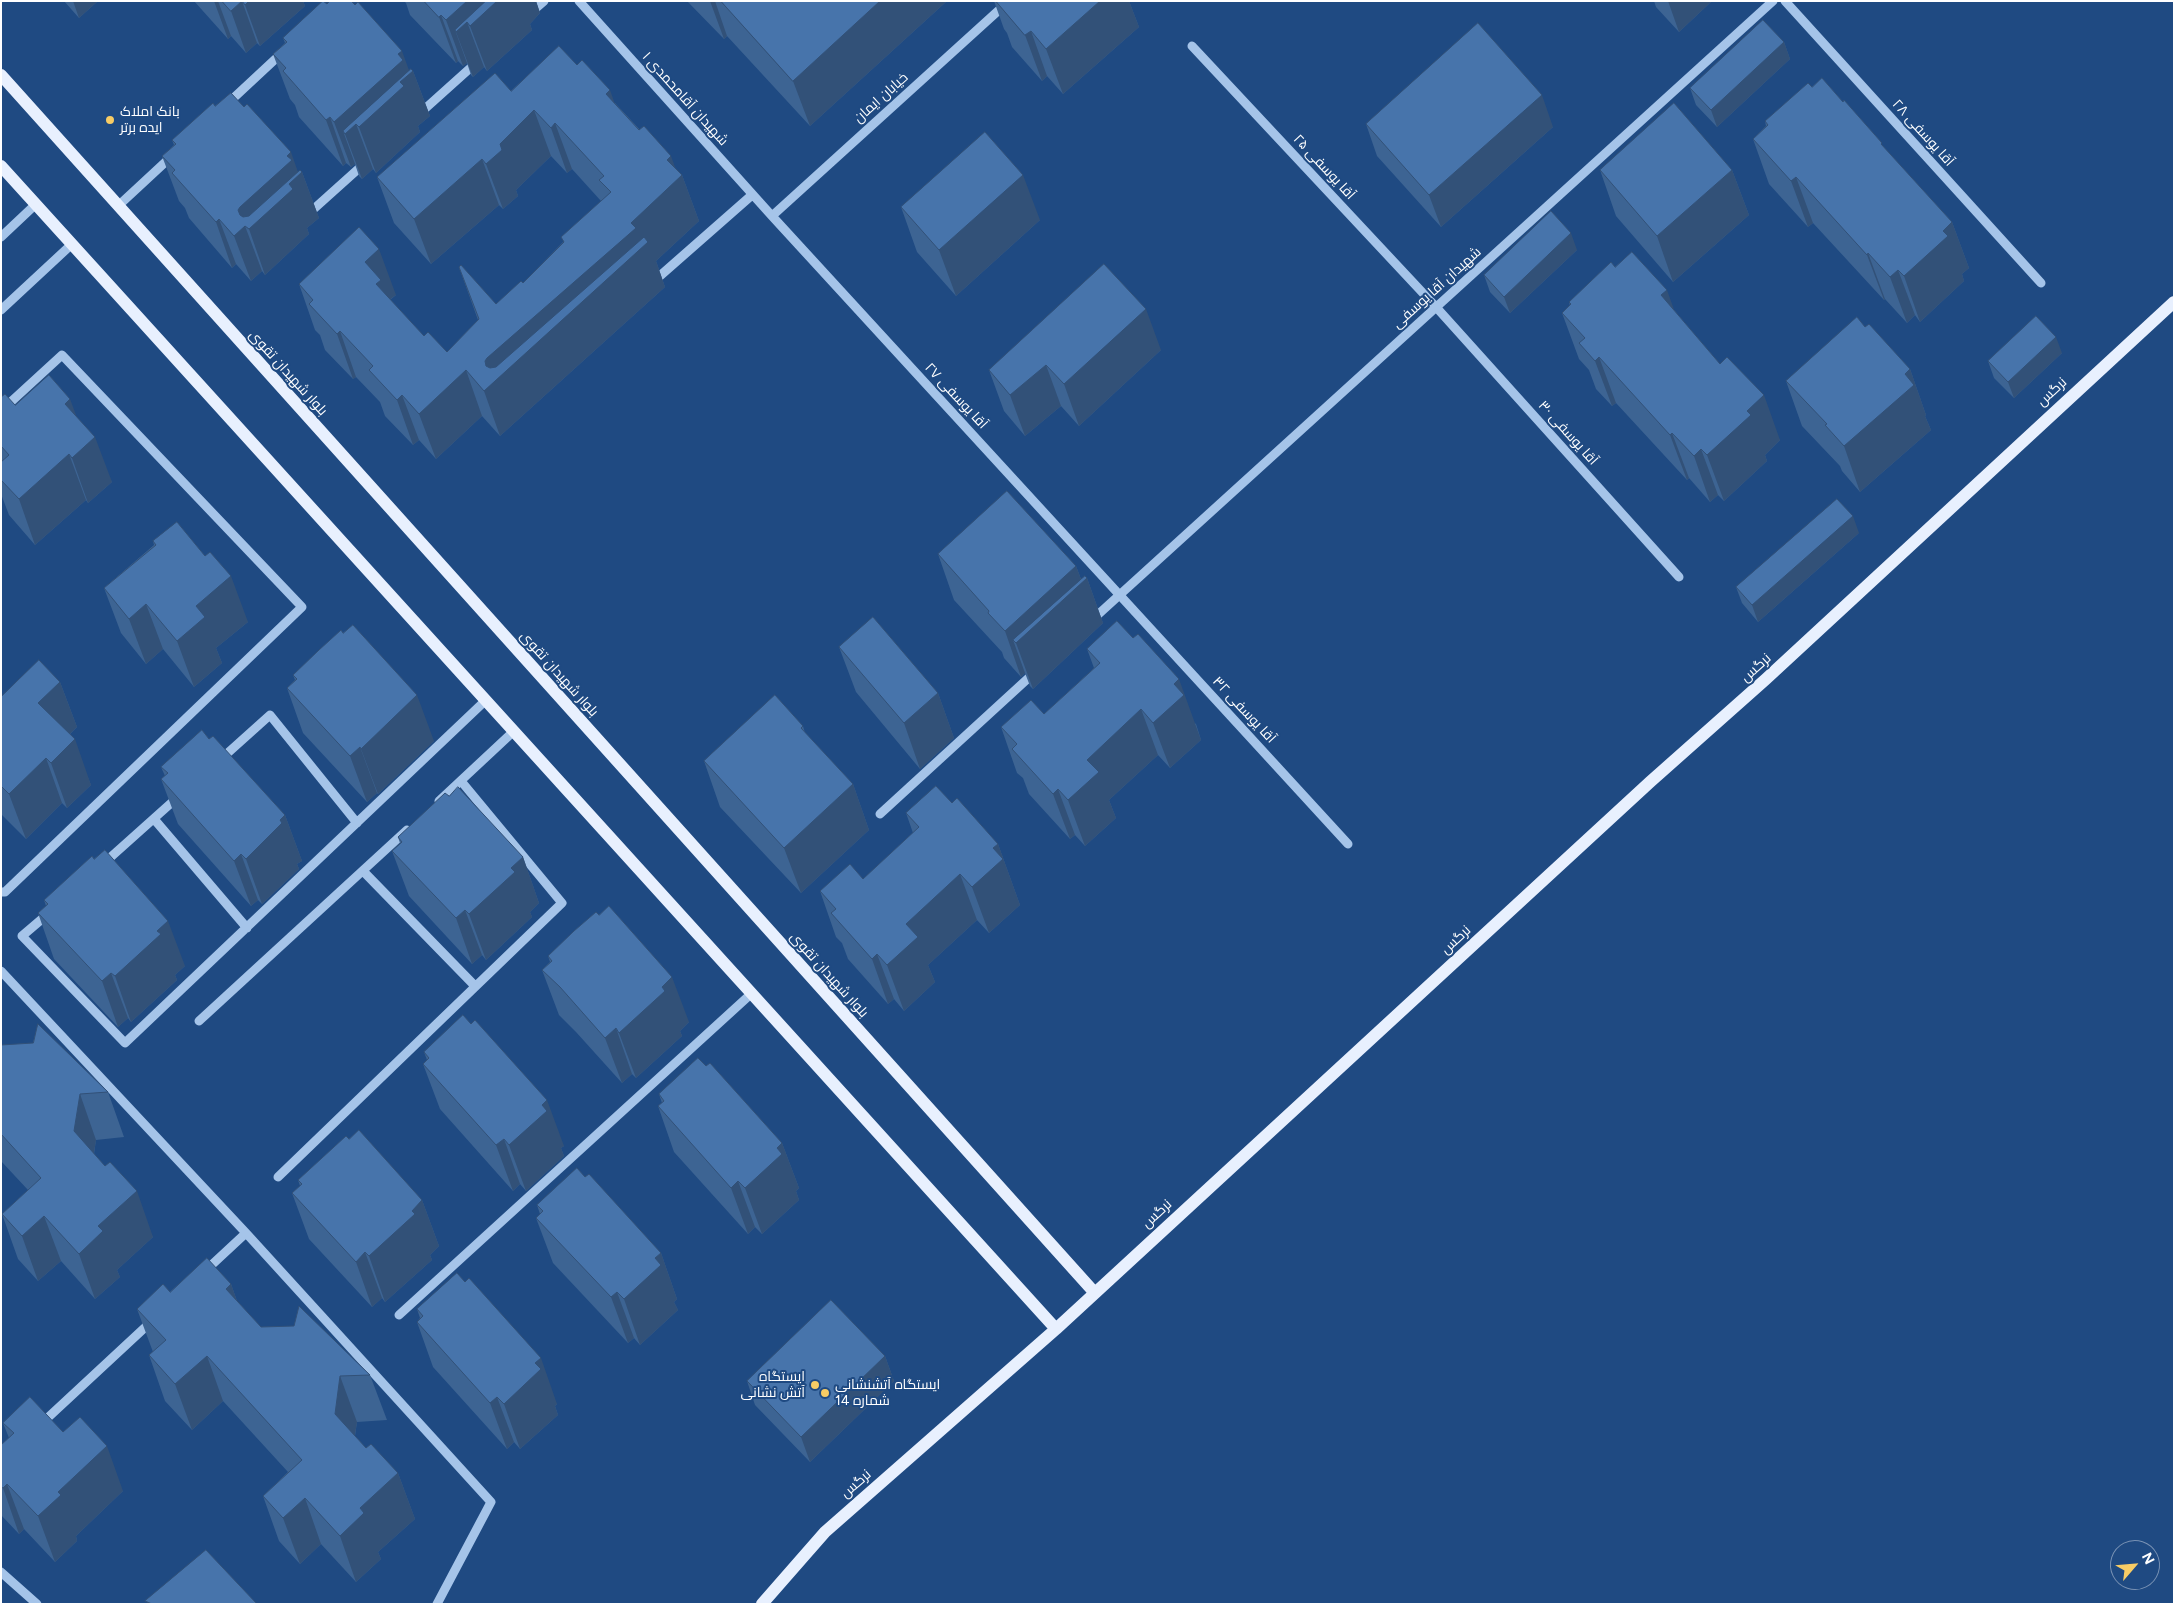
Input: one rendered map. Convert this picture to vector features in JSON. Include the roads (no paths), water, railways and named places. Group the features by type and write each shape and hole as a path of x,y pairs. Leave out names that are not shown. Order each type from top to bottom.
{"main road":[{"name":"بلوار شهیدان تقوی","path":"1,75 1094,1292"},
{"path":"1,166 1056,1329"},
{"name":"نرگس","path":"762,1604 825,1532 1056,1329 1650,782 1766,679 2174,302"}],"street":[{"path":"522,21 544,1"},
{"name":"شهیدان آقامحمدی ۱","path":"578,1 772,216"},
{"name":"خیابان ایمان","path":"772,216 1009,1"},
{"name":"شهیدان آقا یوسفی","path":"1083,628 1773,1"},
{"name":"آقا یوسفی ۲۸","path":"1785,1 2041,283"},
{"path":"220,110 294,42"},
{"name":"آقا یوسفی ۲۵","path":"1192,46 1436,307"},
{"path":"413,119 486,54"},
{"path":"118,206 177,151"},
{"path":"297,224 370,159"},
{"path":"649,285 752,195"},
{"path":"1,237 36,204"},
{"name":"آقا یوسفی ۲۷","path":"772,216 1119,595"},
{"path":"1,310 72,244"},
{"name":"آقا یوسفی ۳۰","path":"1436,307 1679,577"},
{"path":"1,411 62,355 302,607 5,892 1,892"},
{"name":"آقا یوسفی ۳۲","path":"1119,595 1348,844"},
{"path":"880,814 1040,668"},
{"path":"59,904 22,936 125,1043 486,700"},
{"path":"212,767 270,715 357,823"},
{"path":"433,807 514,731"},
{"path":"278,1177 562,903 461,781"},
{"path":"95,871 183,793"},
{"path":"154,819 247,928"},
{"path":"199,1021 412,826"},
{"path":"363,871 475,986"},
{"path":"1,971 246,1233 491,1502 437,1604"},
{"path":"399,1315 752,993"},
{"path":"196,1280 246,1233"},
{"path":"37,1428 160,1314"},
{"path":"1,1572 36,1604"}],"place":[{"name":"بانک املاک ایده برتر","path":"110,120"},
{"name":"ایستگاه آتش نشانی","path":"815,1385"},
{"name":"ایستگاه آتشنشانی شماره 14","path":"825,1393"}]}
